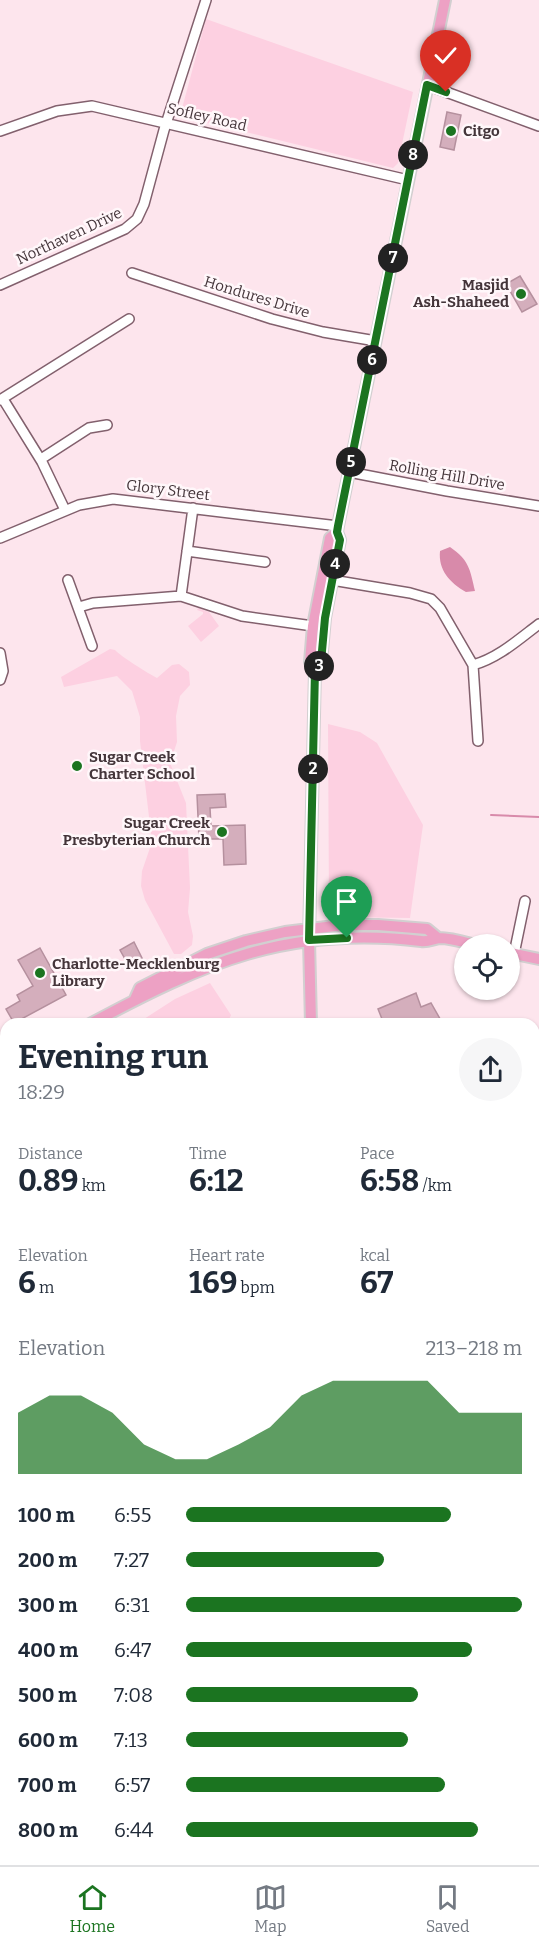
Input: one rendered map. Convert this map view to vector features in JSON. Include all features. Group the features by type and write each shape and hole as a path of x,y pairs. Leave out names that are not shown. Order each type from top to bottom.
{"main road":[{"path":"315,670 321,662 340,540 338,529 445,0"},
{"path":"311,1018 309,935 315,670 310,662 313,626 330,538 338,529"},
{"path":"101,1018 135,999 140,988 207,954 266,936 375,937 425,942 438,938 454,941"},
{"path":"520,955 539,959"}],"street":[{"name":"Northaven Drive","path":"0,285 125,229 137,219 144,204 206,0"},
{"path":"427,85 539,126"},
{"name":"Sofley Road","path":"0,131 57,111 80,106 105,108 408,180"},
{"name":"Hondures Drive","path":"132,273 272,319 305,328 376,340"},
{"path":"65,510 41,459 1,400 129,319"},
{"path":"41,459 89,428 107,425"},
{"name":"Rolling Hill Drive","path":"349,472 539,506"},
{"name":"Glory Street","path":"0,538 65,510 99,500 113,499 338,529"},
{"path":"181,596 194,508"},
{"path":"187,551 265,562"},
{"path":"68,580 92,646"},
{"path":"332,580 410,593 431,599 451,623 473,665 478,741"},
{"path":"79,607 93,603 181,596 242,616 313,626"},
{"path":"473,665 492,658 539,624"},
{"path":"0,653 3,670 0,680"},
{"path":"517,934 525,901"}],"shaded area":[{"path":"206,19 413,92 398,163 393,168 180,116"},
{"path":"450,547 468,566 475,591 466,592 450,580 443,570 440,551"},
{"path":"198,608 209,612 219,626 201,642 188,626 203,614 197,610"},
{"path":"110,649 157,678 172,665 179,664 189,672 190,685 180,696 176,716 177,742 170,763 186,803 190,888 188,912 193,936 192,945 181,954 174,954 145,900 141,886 142,871 152,842 140,741 140,717 132,691 117,676 64,687 61,677"},
{"path":"328,724 360,732 377,743 423,825 410,918 339,917 329,908"},
{"path":"210,983 231,1015 230,1018 146,1018 175,999"}],"building":[{"name":"Citgo","path":"447,112 461,115 454,150 440,147"},
{"name":"Masjid Ash-Shaheed","path":"520,276 537,304 522,312 506,284"},
{"name":"Sugar Creek Presbyterian Church","path":"225,794 226,807 210,808 211,826 245,825 246,864 224,865 223,839 199,839 197,795"},
{"path":"134,942 143,960 130,968 120,950"},
{"name":"Charlotte-Mecklenburg Library","path":"40,948 66,995 23,1018 11,1018 6,1009 20,1001 17,995 33,986 18,960"},
{"path":"416,993 421,1007 431,1003 440,1018 382,1018 378,1009"}],"waterway":[{"path":"491,815 539,817"}],"place":[{"name":"Citgo","path":"451,131"},
{"name":"Masjid Ash-Shaheed","path":"521,294"},
{"name":"Sugar Creek Charter School","path":"77,766"},
{"name":"Sugar Creek Presbyterian Church","path":"222,832"},
{"name":"Charlotte-Mecklenburg Library","path":"40,973"}],"route":[{"path":"347,938 309,940 315,670 321,662 325,618 340,540 337,532 338,526 427,85 446,92"}]}
